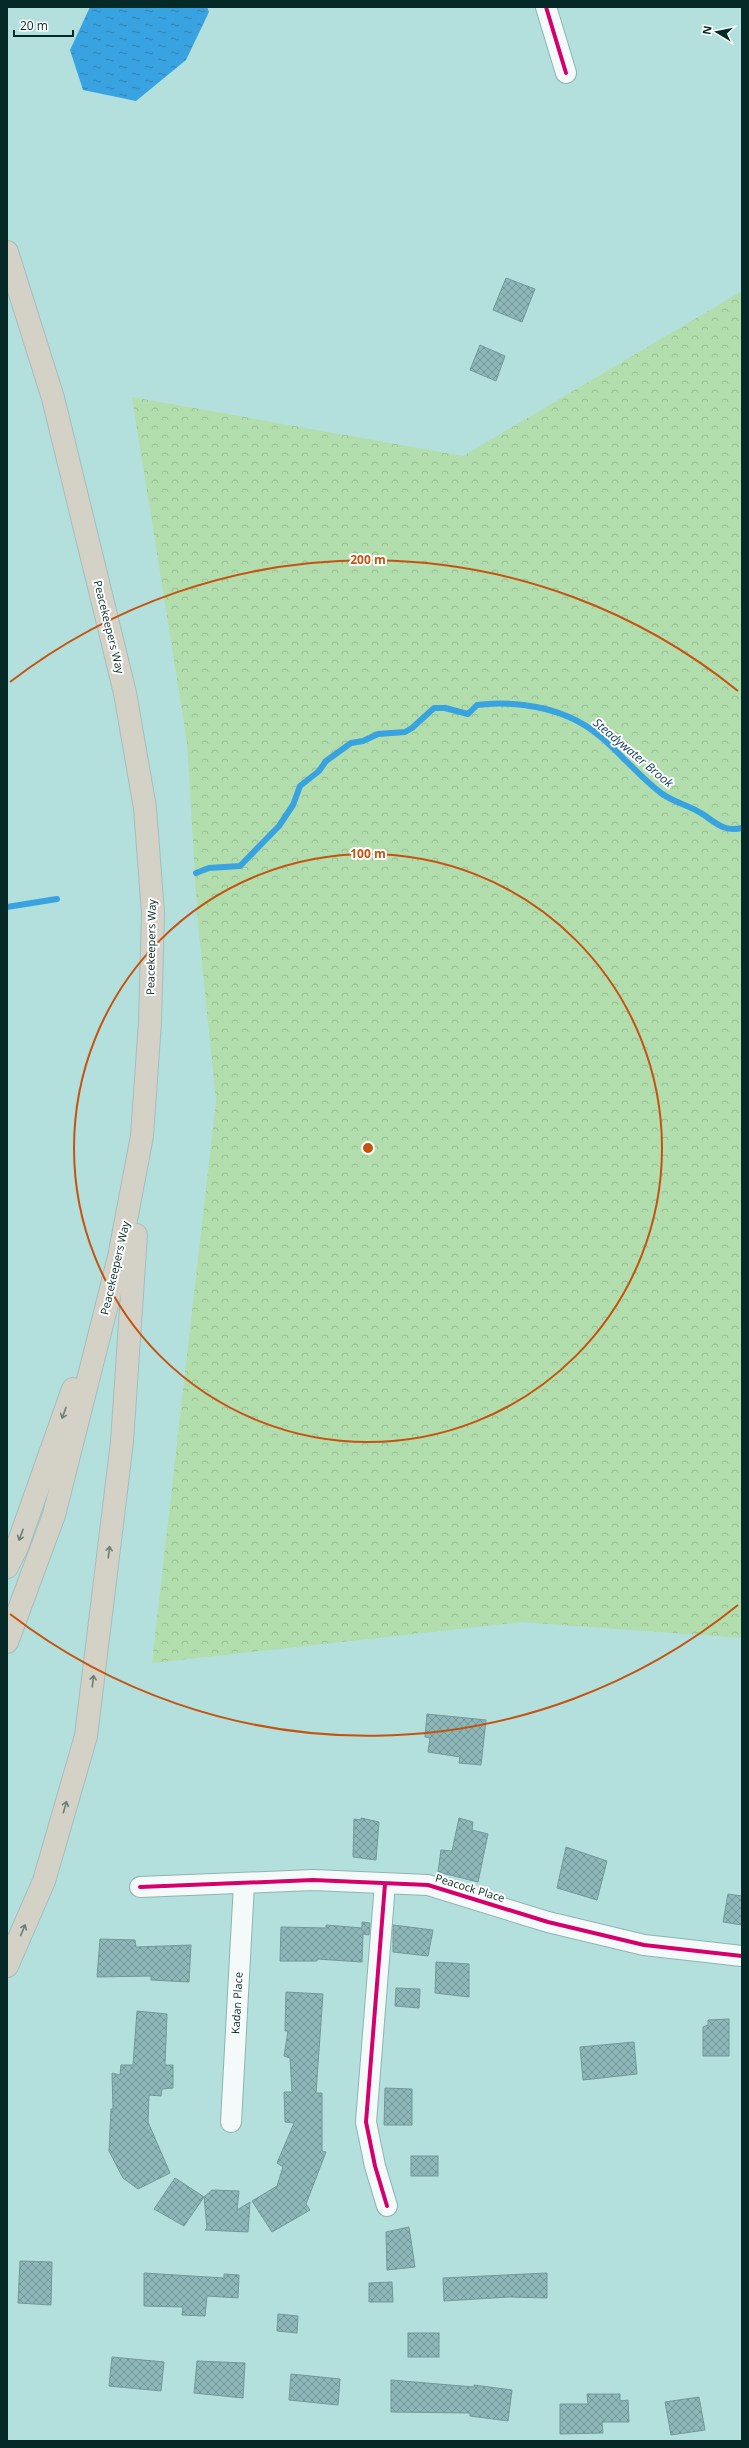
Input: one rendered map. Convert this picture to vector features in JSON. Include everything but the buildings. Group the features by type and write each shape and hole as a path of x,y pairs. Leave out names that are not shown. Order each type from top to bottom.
{"highway":[{"name":"Peacekeepers Way","path":"7,252 38,346 68,456 125,693 145,808 153,913 150,1022 142,1136 119,1257 54,1516 7,1642"},
{"path":"7,1966 44,1881 86,1736 122,1442 142,1136"},
{"path":"7,1567 19,1540 119,1257"}],"street":[{"path":"546,7 566,73"},
{"name":"Peacock Place","path":"140,1887 314,1880 428,1885 548,1922 644,1945 742,1956"},
{"name":"Kadan Place","path":"231,2122 244,1884"},
{"path":"384,1884 366,2122 375,2166 387,2206"}],"green space":[{"path":"742,291 742,1638 521,1622 152,1663 216,1101 198,924 187,742 132,397 463,456"}],"water":[{"path":"90,7 207,7 209,12 186,60 136,101 83,90 70,50"}],"waterway":[{"name":"Steadywater Brook","path":"196,873 209,868 240,866 279,826 293,805 300,786 319,771 326,761 351,743 363,741 378,734 405,732 412,728 434,708 445,708 468,714 477,705 512,704 536,707 569,717 595,732 649,784 661,793 699,812 726,828 742,828"},
{"name":"Steadywater Brook","path":"7,907 57,899"}],"cycle path":[{"path":"546,7 566,73"},
{"path":"140,1887 313,1880 428,1885 548,1922 644,1945 742,1956"},
{"path":"385,1884 366,2122 375,2166 387,2206"}]}
